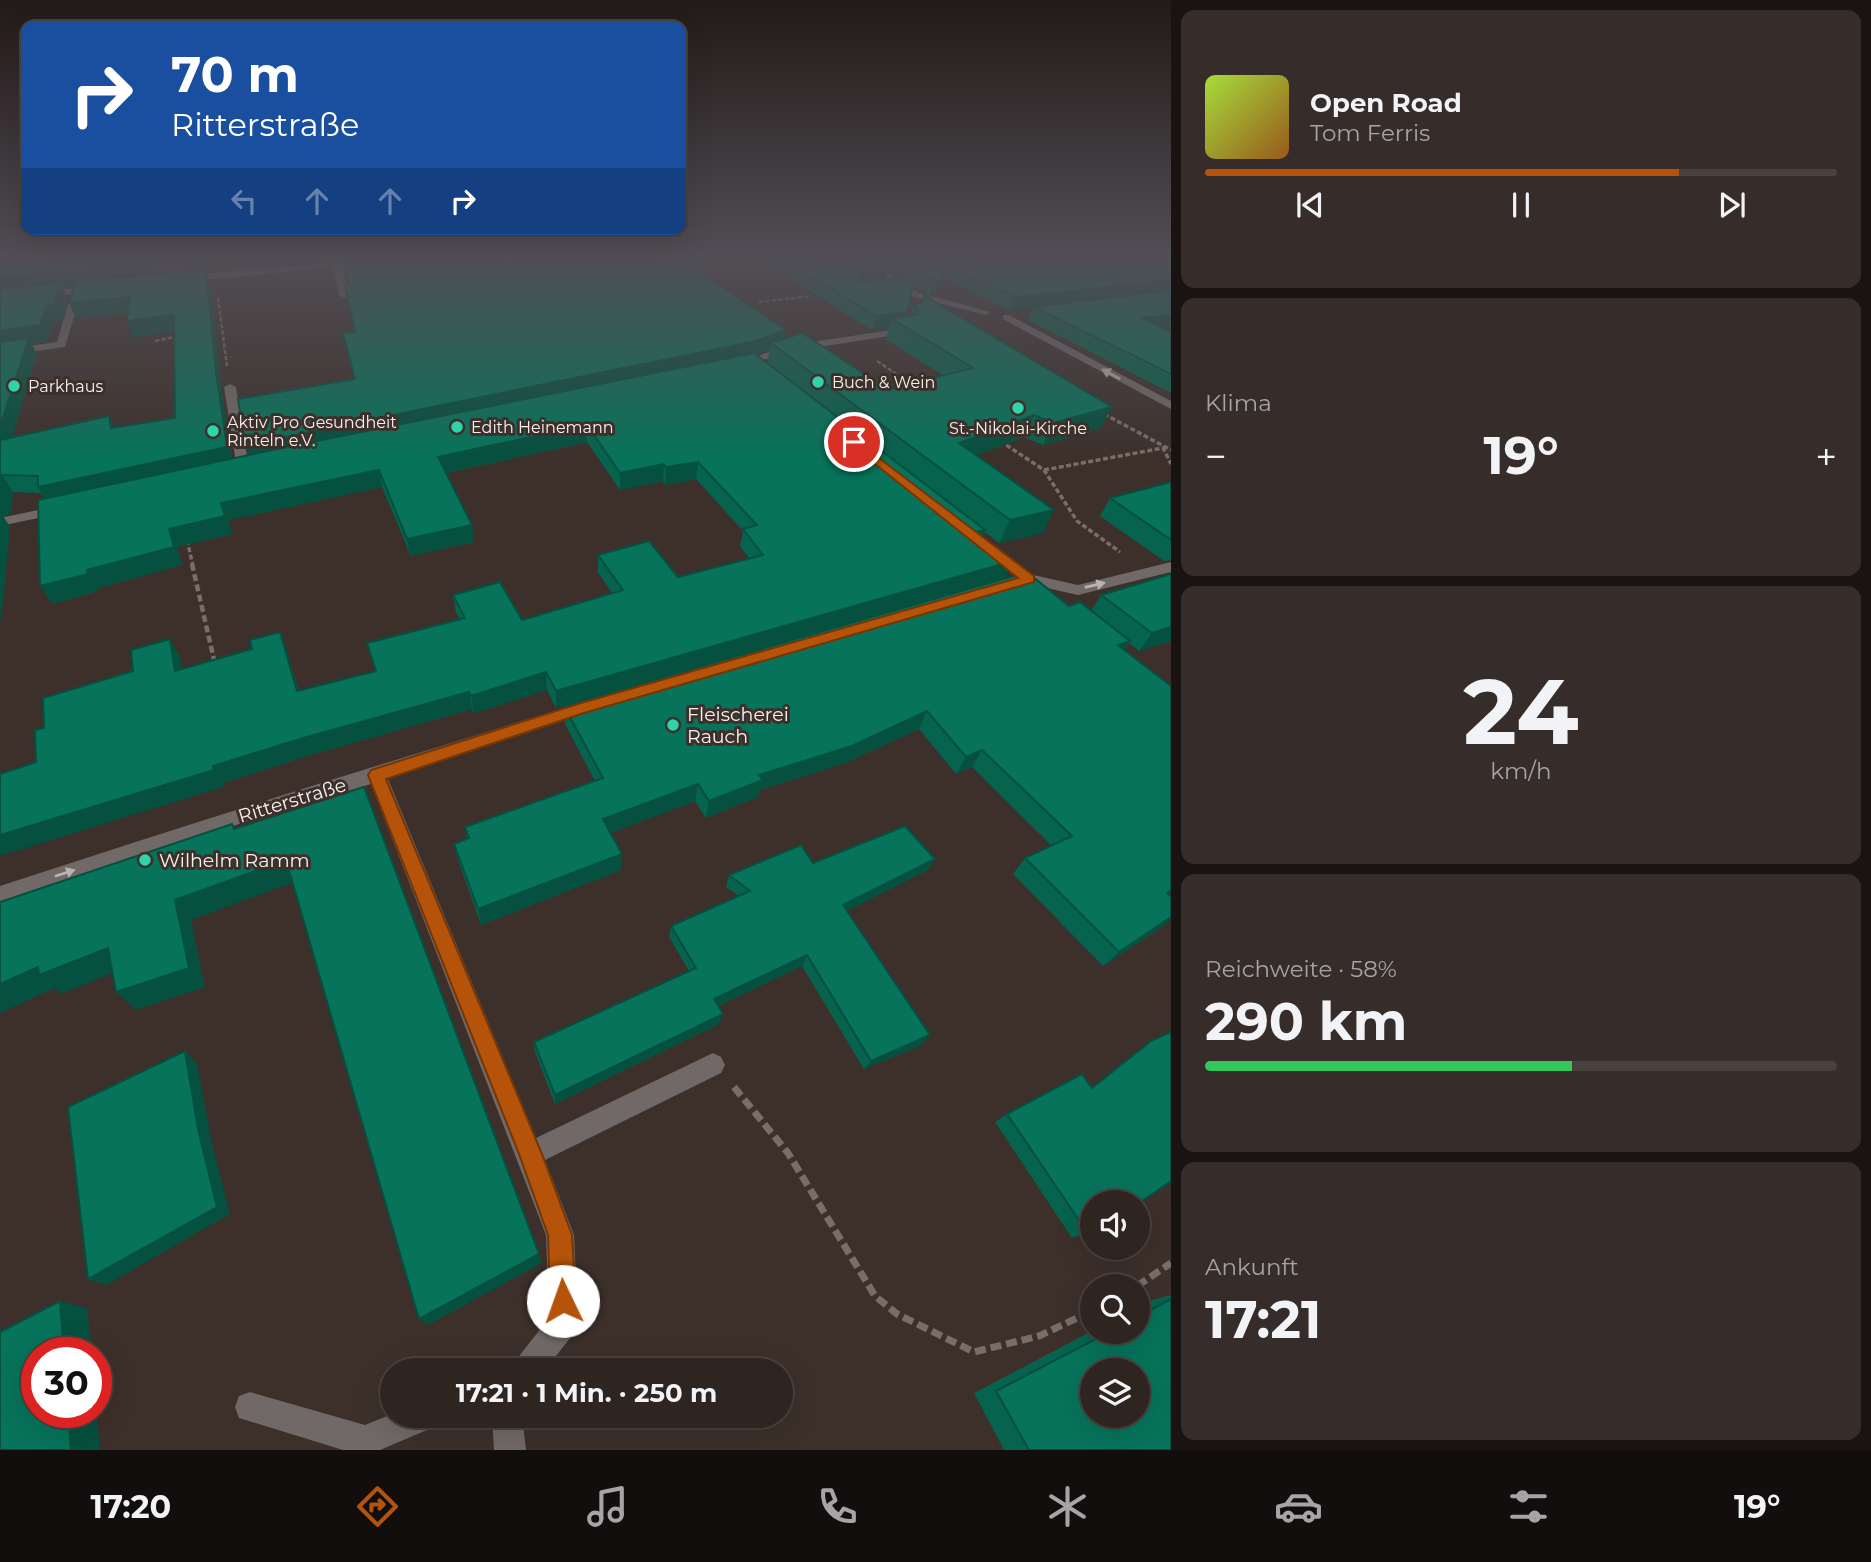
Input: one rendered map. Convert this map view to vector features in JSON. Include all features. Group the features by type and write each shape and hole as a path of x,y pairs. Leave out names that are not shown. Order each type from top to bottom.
{"street":[{"path":"0,353 61,345 67,325"},
{"path":"1020,325 1171,406"},
{"path":"728,368 759,366 785,349 905,331"},
{"path":"229,472 249,468 230,387"},
{"path":"0,522 81,504"},
{"path":"1004,586 1023,575 1078,590 1171,567"},
{"path":"1023,575 1062,604"},
{"name":"Ritterstraße","path":"0,895 248,813 608,701"},
{"path":"377,775 560,1235 564,1323 536,1358"},
{"path":"530,1154 713,1065"},
{"path":"250,1407 365,1441 395,1428"},
{"path":"508,1428 510,1450"}],"path":[{"path":"221,325 230,387"},
{"path":"211,331 222,329"},
{"path":"155,341 190,334"},
{"path":"831,342 866,354 921,390"},
{"path":"1094,408 1171,450"},
{"path":"999,441 1044,470 1077,522 1128,557 1144,574"},
{"path":"1163,448 1171,464"},
{"path":"1044,470 1163,448"},
{"path":"187,537 216,668"},
{"path":"713,1065 757,1112 788,1153 875,1296 897,1314 974,1352 1039,1336 1080,1317"},
{"path":"1150,1277 1171,1263"}],"building":[{"path":"0,325 40,325 40,325 0,331"},
{"path":"174,325 211,325 227,447 38,487 38,476 2,475 0,495 0,440 109,416 111,428 175,418"},
{"path":"353,325 778,325 786,330 752,342 245,445 238,399 355,379 343,333 355,332"},
{"path":"901,325 973,325 1112,407 1053,423 1034,415 959,443 1054,510 1010,520 771,343 802,333 889,390 973,368"},
{"path":"1070,325 1156,325 1171,332 1171,374"},
{"path":"29,338 0,426 0,342"},
{"path":"754,353 985,530 976,532 1013,561 556,691 546,672 471,696 469,692 300,739 213,766 214,770 0,835 0,774 36,762 35,730 44,728 43,698 133,671 131,650 170,639 175,671 252,649 250,640 280,632 297,691 376,671 367,643 465,618 453,595 500,582 522,620 623,590 598,555 649,541 678,577 763,555 743,529 757,525 698,462 666,467 664,464 620,473 587,425 438,457 472,525 407,539 379,470 221,503 225,516 169,529 174,547 87,570 88,574 40,586 38,500"},
{"path":"1171,482 1171,540 1110,498"},
{"path":"1027,572 1069,606 1080,602 1130,641 1118,645 1171,686 1171,891 1167,893 1171,897 1171,917 1119,952 1025,858 1072,836 982,750 966,757 927,711 852,746 759,775 763,780 709,801 698,784 603,819 622,854 478,909 454,844 469,838 465,827 603,778 564,706"},
{"path":"1171,574 1171,627 1152,633 1101,595"},
{"path":"364,787 539,1254 419,1319 286,860 175,900 189,968 116,992 108,948 39,975 38,967 0,984 0,902 232,824 234,829"},
{"path":"905,826 935,859 843,905 930,1035 871,1061 807,955 714,999 723,1014 555,1095 534,1042 696,968 671,926 750,891 729,875 801,845 813,863"},
{"path":"1171,1032 1171,1181 1150,1196 1150,1190 1080,1190 1080,1222 1007,1114 1082,1074 1092,1088 1151,1041"},
{"path":"185,1051 198,1129 217,1207 88,1279 68,1107"},
{"path":"1171,1299 1171,1450 1029,1450 996,1391 1086,1344 1150,1344 1150,1310"},
{"path":"60,1301 63,1337 21,1337 21,1428 69,1428 71,1450 0,1450 0,1332"}],"place":[{"name":"Buch & Wein","path":"818,382"},
{"name":"Parkhaus","path":"14,386"},
{"name":"St.-Nikolai-Kirche","path":"1018,408"},
{"name":"Edith Heinemann","path":"457,427"},
{"name":"Aktiv Pro Gesundheit Rinteln e.V.","path":"213,431"},
{"name":"Fleischerei Rauch","path":"673,725"},
{"name":"Wilhelm Ramm","path":"145,860"}],"route":[{"path":"563,1301 560,1235 377,775 581,709 1029,579 854,442"}]}
